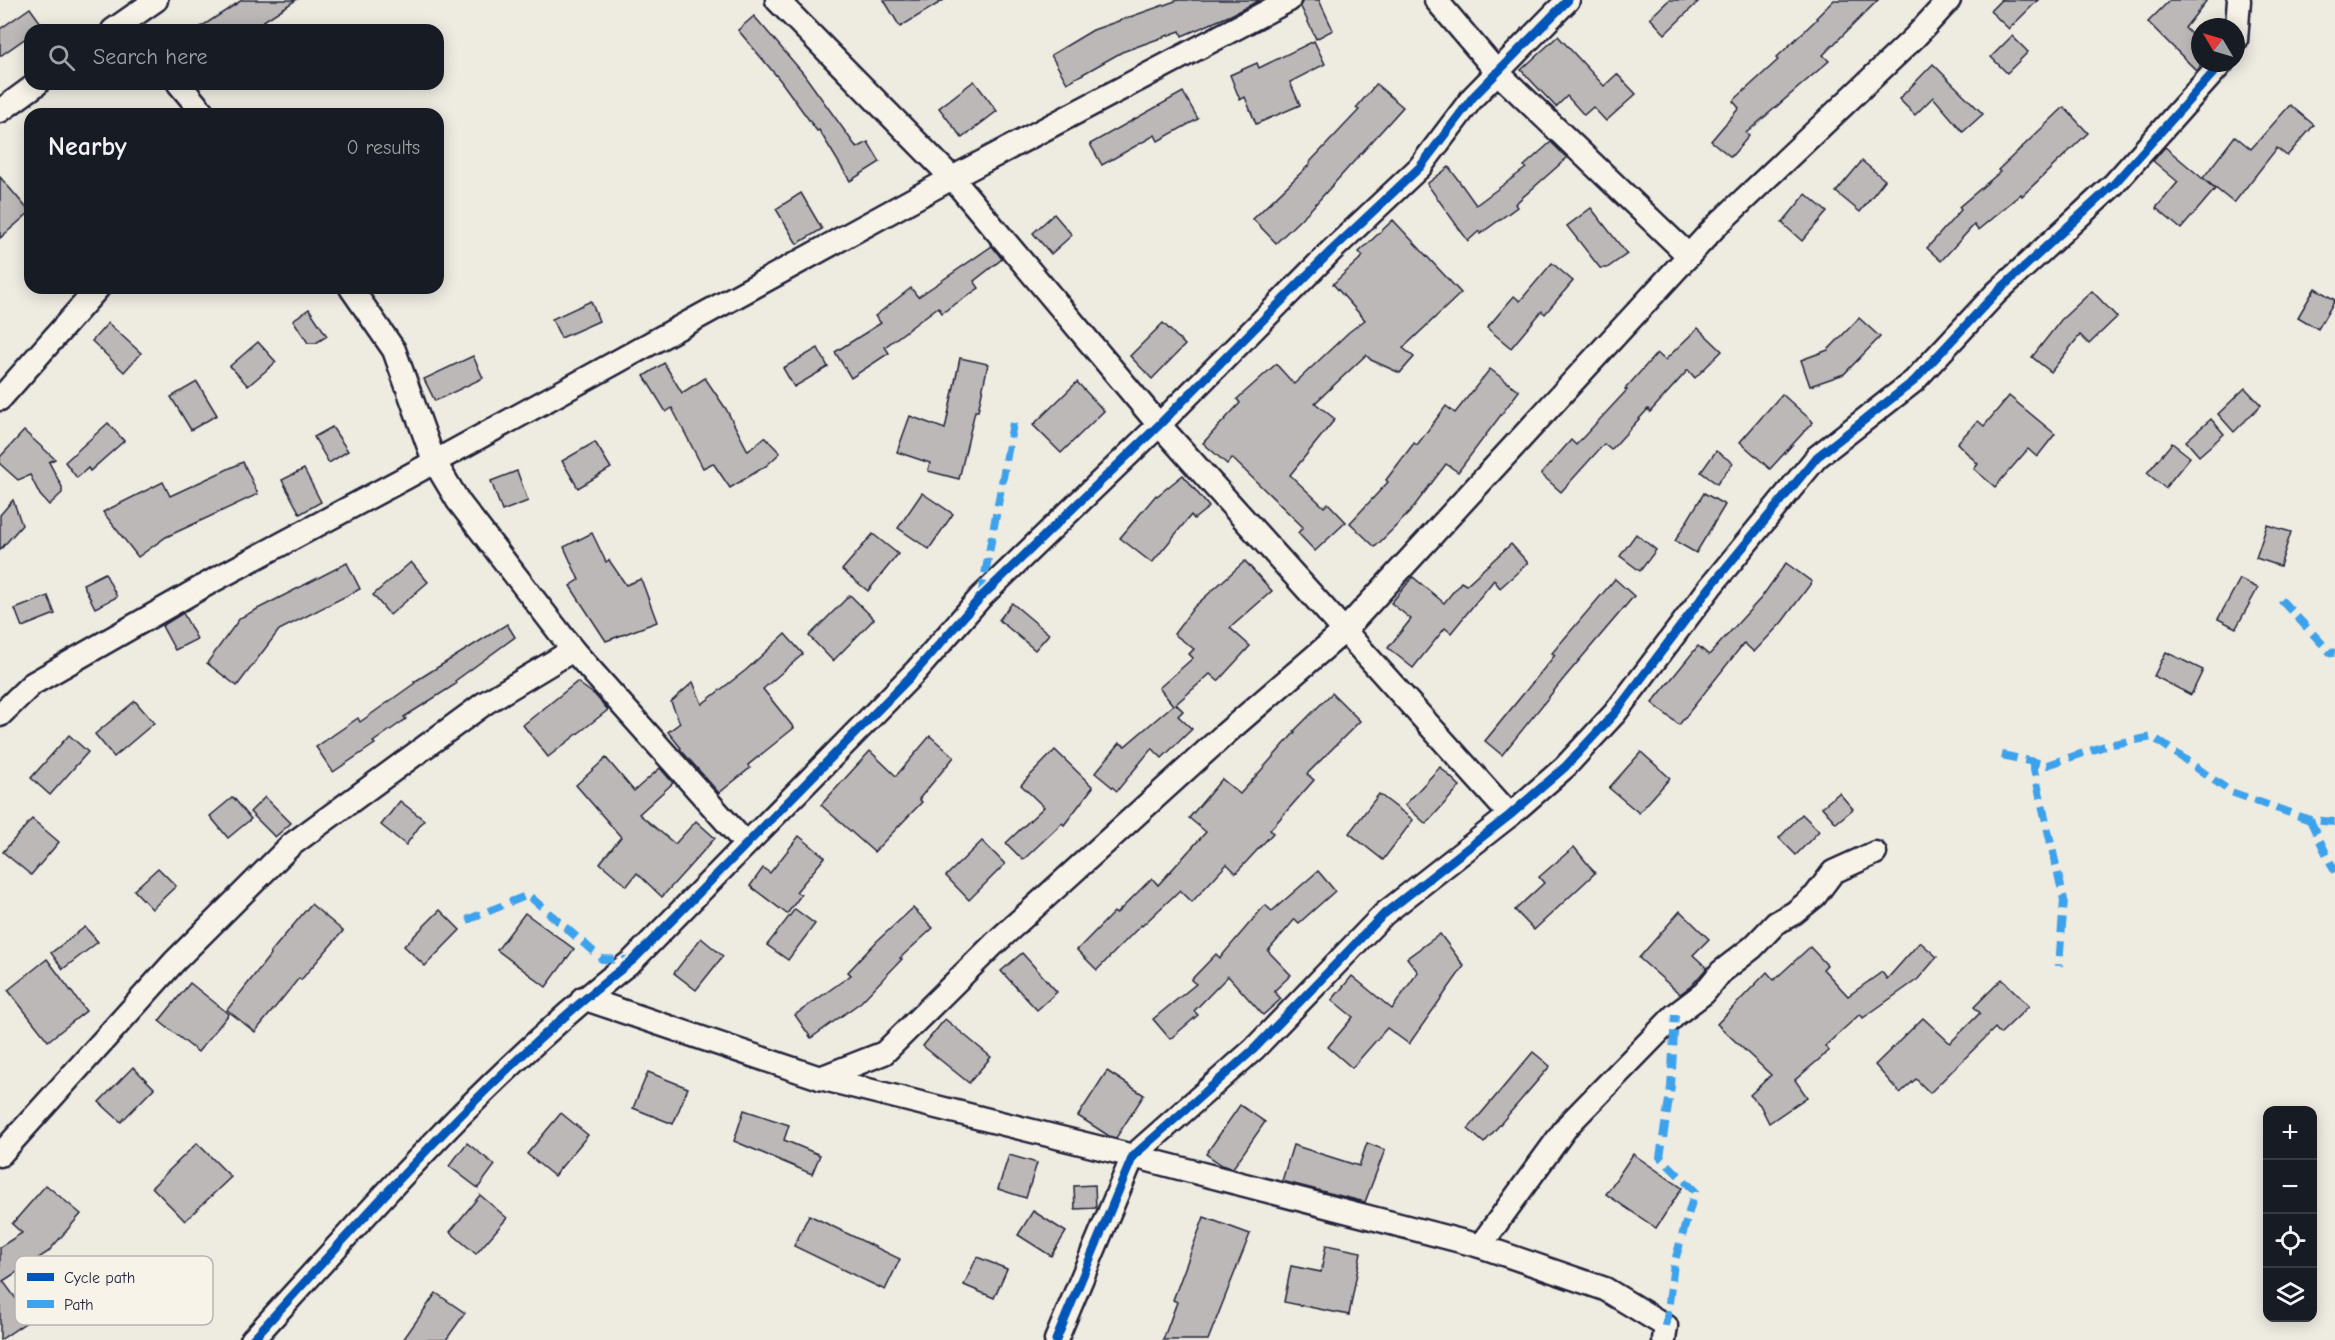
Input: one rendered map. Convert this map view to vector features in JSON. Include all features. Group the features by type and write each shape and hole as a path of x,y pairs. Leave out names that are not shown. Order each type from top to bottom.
{"street":[{"path":"138,23 156,0"},
{"path":"777,0 952,178 1159,425 1510,815"},
{"path":"0,716 32,684 216,579 952,178 1289,0"},
{"path":"1436,0 1497,72 1689,256"},
{"path":"252,1340 445,1130 583,998 633,960 916,671 980,598 1159,425 1331,251 1420,167 1473,97 1568,0"},
{"path":"820,1078 884,1053 994,944 1225,734 1343,632 1716,226 1915,37 1949,0"},
{"path":"2238,18 2239,0"},
{"path":"1056,1340 1133,1156 1254,1049 1384,914 1510,815 1565,767 1615,713 1711,586 1817,458 1914,381 1996,293 2114,184 2214,72"},
{"path":"0,111 29,90"},
{"path":"184,90 199,108"},
{"path":"0,399 93,294"},
{"path":"355,294 394,350 434,460 458,501 573,650 746,844"},
{"path":"0,1155 174,962 291,845 485,703 573,650"},
{"path":"1480,1246 1568,1125 1675,1015 1704,993 1721,972 1753,947 1776,923 1794,914 1815,896 1833,872 1875,853"},
{"path":"583,998 820,1078 1480,1246 1605,1289 1666,1326 1664,1340"}],"building":[{"path":"242,0 296,0 259,24 205,24"},
{"path":"884,0 944,0 900,27"},
{"path":"1178,0 1260,0 1182,36 1180,31 1122,52 1067,83 1051,55 1093,30"},
{"path":"1302,0 1319,0 1333,30 1316,39 1301,7"},
{"path":"1669,0 1700,0 1665,34 1650,18"},
{"path":"1834,0 1878,0 1823,55 1829,61 1746,133 1749,136 1731,157 1711,141 1739,108 1733,101 1778,60 1776,58"},
{"path":"2001,0 2038,0 2009,29 1990,11"},
{"path":"2170,0 2207,0 2185,28 2191,34 2191,65 2148,22"},
{"path":"30,8 42,24 24,24 24,39 0,56 0,29"},
{"path":"754,16 803,73 857,148 868,142 880,162 850,181 819,130 817,131 780,80 738,30"},
{"path":"1558,36 1604,86 1617,74 1636,94 1606,121 1593,107 1584,115 1567,96 1556,107 1521,70"},
{"path":"2012,36 2028,52 2007,73 1991,57"},
{"path":"1314,41 1325,64 1290,82 1300,105 1256,124 1245,97 1240,100 1230,75 1257,63 1259,68"},
{"path":"1933,64 1983,114 1963,132 1933,97 1915,115 1899,99"},
{"path":"974,81 997,111 962,138 939,108"},
{"path":"1376,84 1403,107 1311,209 1276,243 1253,219 1310,164 1359,110 1356,108"},
{"path":"1183,92 1198,119 1158,141 1155,135 1102,165 1090,144"},
{"path":"2290,105 2314,125 2287,156 2277,148 2234,203 2203,178 2235,136 2251,149"},
{"path":"2064,107 2088,133 2022,196 2021,194 1978,230 1974,225 1941,261 1927,248 1961,210 1959,207 2000,172 1998,170"},
{"path":"1551,142 1567,158 1515,204 1517,207 1480,234 1479,231 1468,241 1427,184 1449,167 1476,205 1526,168 1524,166"},
{"path":"2165,147 2215,189 2181,229 2156,208 2178,182 2153,161"},
{"path":"1862,161 1885,180 1860,212 1836,192"},
{"path":"0,177 24,205 24,217 0,238"},
{"path":"801,193 822,229 797,244 776,209"},
{"path":"1806,194 1827,212 1802,241 1782,223"},
{"path":"1591,208 1627,254 1607,268 1600,268 1567,226"},
{"path":"1054,214 1072,235 1051,254 1033,233"},
{"path":"1393,220 1461,293 1403,348 1414,357 1400,373 1371,360 1366,355 1315,403 1335,419 1290,475 1324,507 1328,503 1346,522 1315,551 1298,533 1303,527 1232,458 1227,464 1203,443 1240,403 1237,399 1276,364 1294,384 1365,320 1333,284 1363,256 1359,252"},
{"path":"992,246 1002,259 974,281 979,288 942,313 938,307 885,347 889,353 851,378 835,352 881,323 875,316 911,288 918,297"},
{"path":"1552,263 1573,281 1545,314 1542,311 1511,348 1487,328 1514,296 1520,301"},
{"path":"2315,288 2335,300 2318,329 2298,317"},
{"path":"2092,291 2117,317 2089,344 2080,335 2051,372 2032,357 2061,320"},
{"path":"591,301 599,321 561,338 552,319"},
{"path":"309,309 327,336 316,343 308,343 293,320"},
{"path":"1859,318 1880,337 1844,374 1810,386 1801,360 1828,350"},
{"path":"108,323 141,353 124,372 92,341"},
{"path":"1163,323 1185,345 1152,379 1130,356"},
{"path":"1698,328 1722,351 1695,378 1688,370 1611,450 1604,444 1561,492 1541,474 1571,440 1576,445 1627,390 1625,389 1657,353 1665,360"},
{"path":"258,342 276,362 248,386 230,366"},
{"path":"818,348 828,367 794,387 783,368"},
{"path":"473,356 483,378 435,401 424,379"},
{"path":"960,358 988,364 959,479 928,471 930,463 897,452 910,416 945,429"},
{"path":"664,363 682,393 705,378 726,409 748,451 765,437 780,453 766,466 730,488 713,463 703,468 672,408 666,412 644,376"},
{"path":"1490,369 1519,391 1458,472 1446,464 1409,513 1375,547 1350,523 1388,482 1386,480 1414,443 1417,445 1446,406 1455,413"},
{"path":"197,382 217,415 191,430 171,397"},
{"path":"1077,382 1104,411 1061,453 1033,425"},
{"path":"2245,388 2261,405 2234,432 2218,414"},
{"path":"1782,394 1813,422 1770,469 1740,442"},
{"path":"2009,396 2055,434 2037,457 2028,449 1995,487 1974,469 1978,464 1957,443 1978,421 1984,426"},
{"path":"2211,419 2224,434 2199,456 2186,441"},
{"path":"108,423 124,441 90,471 88,468 77,478 65,462"},
{"path":"332,427 348,451 329,463 314,437"},
{"path":"24,431 55,459 49,462 62,487 62,493 49,505 40,495 30,475 18,480 0,464 0,457"},
{"path":"595,442 611,468 578,488 562,461"},
{"path":"2172,443 2190,457 2165,488 2147,473"},
{"path":"1716,451 1733,463 1717,484 1701,472"},
{"path":"243,462 258,494 166,537 138,557 103,512 163,482 170,496"},
{"path":"304,469 321,502 300,514 282,480"},
{"path":"517,471 528,501 502,511 491,481"},
{"path":"1183,475 1209,507 1194,519 1191,515 1152,563 1120,538 1156,495"},
{"path":"922,493 953,514 929,549 898,528"},
{"path":"1704,493 1725,505 1696,553 1675,541"},
{"path":"13,500 22,525 0,550 0,515"},
{"path":"2267,525 2291,532 2280,566 2256,558"},
{"path":"592,533 606,562 609,560 626,585 641,579 657,622 606,641 570,586 579,580 564,547"},
{"path":"873,534 898,554 868,591 842,570"},
{"path":"1636,534 1656,550 1640,571 1620,556"},
{"path":"1511,544 1528,563 1500,588 1494,580 1451,633 1445,628 1413,668 1388,648 1411,619 1391,603 1413,577 1444,603 1461,582 1466,585"},
{"path":"1245,561 1272,591 1230,628 1250,646 1218,681 1210,674 1176,704 1183,711 1178,716 1192,729 1162,758 1152,748 1117,791 1095,773 1120,743 1125,746 1173,705 1159,688 1193,658 1189,654 1194,649 1174,634 1194,607"},
{"path":"411,562 428,582 390,615 373,595"},
{"path":"347,563 360,589 279,630 237,686 207,663 240,618"},
{"path":"1786,563 1812,582 1782,622 1754,652 1744,643 1679,725 1652,703 1698,646 1709,655 1761,598"},
{"path":"105,573 117,597 95,608 83,584"},
{"path":"1615,579 1634,596 1502,755 1485,741 1555,655 1552,653"},
{"path":"2240,579 2258,588 2236,628 2218,619"},
{"path":"850,595 874,619 833,661 809,636"},
{"path":"48,596 55,614 22,627 15,609"},
{"path":"1012,603 1049,634 1035,650 999,620"},
{"path":"183,613 197,639 175,650 162,626"},
{"path":"507,624 515,637 455,681 456,684 404,717 406,719 373,742 375,744 333,772 316,747 358,718 360,722 414,682"},
{"path":"785,634 803,654 763,689 794,728 748,765 750,768 719,793 668,732 680,723 671,702 693,682 702,704 746,670"},
{"path":"2166,652 2203,670 2191,695 2154,676"},
{"path":"577,682 595,695 608,710 548,757 523,725"},
{"path":"1332,693 1360,721 1307,774 1314,780 1270,830 1273,833 1236,873 1227,864 1192,902 1180,890 1141,925 1097,970 1077,950 1152,878 1158,885 1206,832 1189,818 1222,779 1240,794 1294,731"},
{"path":"135,701 154,723 114,757 95,734"},
{"path":"69,735 88,752 50,795 31,778"},
{"path":"930,736 954,757 919,799 922,802 874,852 821,805 870,751 896,776"},
{"path":"1055,750 1093,787 1064,825 1062,823 1023,860 1006,843 1044,807 1021,785"},
{"path":"1641,752 1670,778 1639,813 1609,788"},
{"path":"606,758 634,791 660,768 673,783 639,814 675,844 696,821 715,838 662,897 637,873 627,886 600,863 621,837 576,785"},
{"path":"1440,767 1460,786 1426,824 1405,805"},
{"path":"1839,793 1853,809 1836,823 1822,807"},
{"path":"1379,794 1413,820 1383,860 1349,833"},
{"path":"233,797 251,819 228,838 210,816"},
{"path":"265,797 291,823 275,837 250,812"},
{"path":"400,801 424,820 406,845 381,825"},
{"path":"1802,814 1819,831 1796,855 1779,838"},
{"path":"32,819 59,842 31,875 3,852"},
{"path":"799,836 825,857 796,892 801,895 787,914 750,886 763,868 770,873"},
{"path":"982,841 1005,864 969,900 946,876"},
{"path":"1574,847 1595,873 1534,930 1515,910 1544,883 1539,877"},
{"path":"158,868 176,886 152,909 134,890"},
{"path":"1318,871 1335,891 1299,923 1295,919 1268,951 1291,975 1274,991 1281,999 1263,1015 1228,976 1194,1011 1198,1015 1170,1039 1153,1019 1196,984 1191,980 1216,954 1220,958 1265,905 1272,911"},
{"path":"311,904 343,931 301,980 299,978 255,1032 227,1010"},
{"path":"913,908 933,928 900,958 902,959 861,1002 811,1038 795,1015 851,975 848,972"},
{"path":"795,909 815,924 788,960 767,945"},
{"path":"440,910 460,930 425,966 404,946"},
{"path":"1680,911 1709,939 1693,955 1707,968 1691,986 1680,994 1639,958"},
{"path":"525,913 574,949 546,987 497,950"},
{"path":"85,927 98,942 63,969 51,953"},
{"path":"1440,934 1464,966 1409,1044 1387,1028 1352,1068 1328,1047 1353,1017 1332,1000 1352,976 1392,1009 1418,972 1407,958"},
{"path":"701,938 723,956 696,990 674,973"},
{"path":"1920,942 1937,957 1918,979 1863,1018 1860,1014 1825,1046 1829,1051 1795,1080 1807,1097 1769,1123 1760,1105 1750,1095 1771,1075 1717,1024 1767,972 1774,980 1810,947 1827,965 1823,969 1848,996 1882,972 1887,979"},
{"path":"1022,953 1057,992 1037,1010 1001,971"},
{"path":"47,959 86,1011 48,1041 8,990"},
{"path":"2002,979 2029,1006 2000,1034 1995,1028 1930,1093 1916,1079 1900,1093 1875,1065 1923,1018 1950,1043 1980,1013 1974,1007"},
{"path":"190,983 229,1014 198,1052 159,1021"},
{"path":"945,1019 991,1057 969,1083 923,1046"},
{"path":"1533,1052 1550,1066 1484,1143 1468,1129"},
{"path":"133,1067 154,1088 121,1122 99,1102"},
{"path":"1107,1071 1144,1095 1116,1138 1078,1116"},
{"path":"648,1072 688,1088 673,1124 633,1108"},
{"path":"1240,1105 1265,1122 1233,1168 1222,1165 1206,1154"},
{"path":"744,1110 789,1125 784,1140 820,1155 812,1174 734,1141"},
{"path":"561,1113 588,1135 554,1176 527,1154"},
{"path":"197,1143 231,1177 185,1221 152,1187"},
{"path":"467,1143 495,1165 478,1188 449,1166"},
{"path":"1367,1143 1385,1150 1365,1202 1282,1181 1293,1145 1359,1166"},
{"path":"1633,1154 1682,1188 1656,1228 1606,1194"},
{"path":"1009,1155 1037,1163 1026,1198 998,1189"},
{"path":"46,1185 81,1214 48,1252 42,1256 15,1256 15,1273 3,1281 15,1297 15,1325 22,1325 0,1340 0,1247 22,1233 12,1224"},
{"path":"1095,1185 1096,1208 1075,1209 1074,1186"},
{"path":"480,1195 507,1218 476,1254 450,1232"},
{"path":"1033,1211 1066,1232 1051,1256 1018,1235"},
{"path":"809,1215 900,1259 885,1290 794,1246"},
{"path":"1204,1217 1250,1234 1208,1340 1163,1340 1177,1302 1173,1300"},
{"path":"1326,1245 1361,1252 1349,1315 1284,1302 1291,1266 1321,1272"},
{"path":"977,1257 1007,1269 994,1298 964,1285"},
{"path":"436,1293 465,1313 446,1340 403,1340"}],"marked path":[{"path":"981,596 1014,418"},
{"path":"2281,600 2330,652 2335,653"},
{"path":"2002,755 2047,765 2108,745 2153,737 2231,792 2310,820 2335,822"},
{"path":"2032,761 2064,900 2059,966"},
{"path":"2310,820 2335,872"},
{"path":"467,920 528,895 602,959 633,960"},
{"path":"1666,1326 1674,1264 1695,1191 1660,1157 1671,1087 1675,1015"}],"cycle path":[{"path":"252,1340 388,1191 482,1094 581,1002 633,960 916,671 980,598 1159,425 1331,251 1420,167 1473,97 1568,0"},
{"path":"1056,1340 1133,1156 1254,1049 1384,914 1510,815 1565,767 1615,713 1711,586 1817,457 1914,381 1996,293 2114,184 2214,72"}]}
